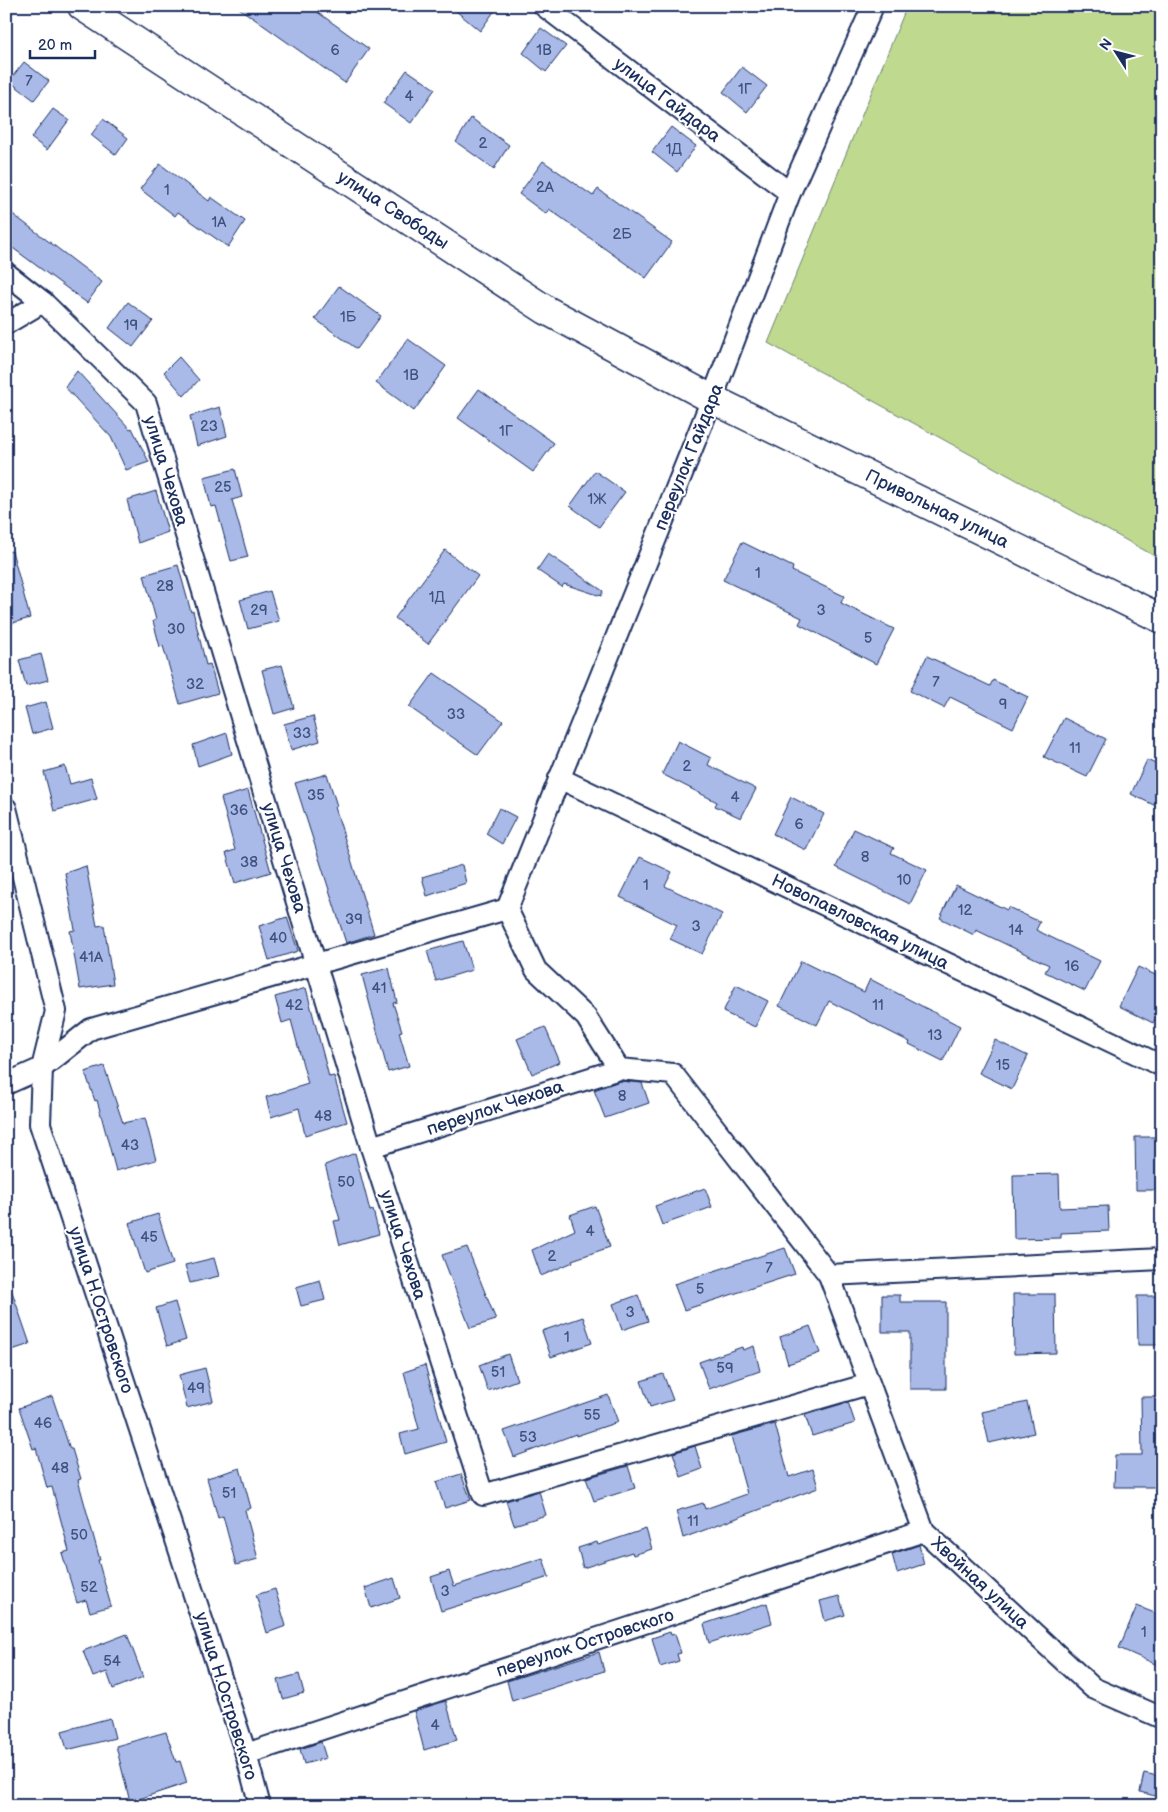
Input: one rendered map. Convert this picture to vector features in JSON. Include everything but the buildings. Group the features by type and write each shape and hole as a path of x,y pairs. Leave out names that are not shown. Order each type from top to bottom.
{"street":[{"name":"улица Свободы","path":"82,6 546,310 712,399"},
{"name":"улица Гайдара","path":"544,6 790,193"},
{"name":"переулок Гайдара","path":"508,910 559,778 712,399 790,193 873,6"},
{"name":"улица Чехова","path":"6,273 42,302 146,403 371,1147 483,1495 869,1384"},
{"path":"6,324 42,302"},
{"name":"Привольная улица","path":"712,399 1162,619"},
{"name":"Новопавловская улица","path":"559,778 1162,1066"},
{"name":"улица Н.Островского","path":"6,808 56,1011 42,1068 40,1124 246,1754 260,1806"},
{"path":"6,1084 42,1068 91,1029 316,963 508,910 536,970 586,1017 618,1069"},
{"name":"переулок Чехова","path":"371,1147 618,1069"},
{"name":"Хвойная улица","path":"618,1069 673,1074 829,1275 924,1531 1093,1688 1162,1718"},
{"path":"829,1275 1162,1259"},
{"name":"переулок Островского","path":"246,1754 924,1531"}],"green space":[{"path":"907,6 1162,6 1162,560 768,343"}]}
